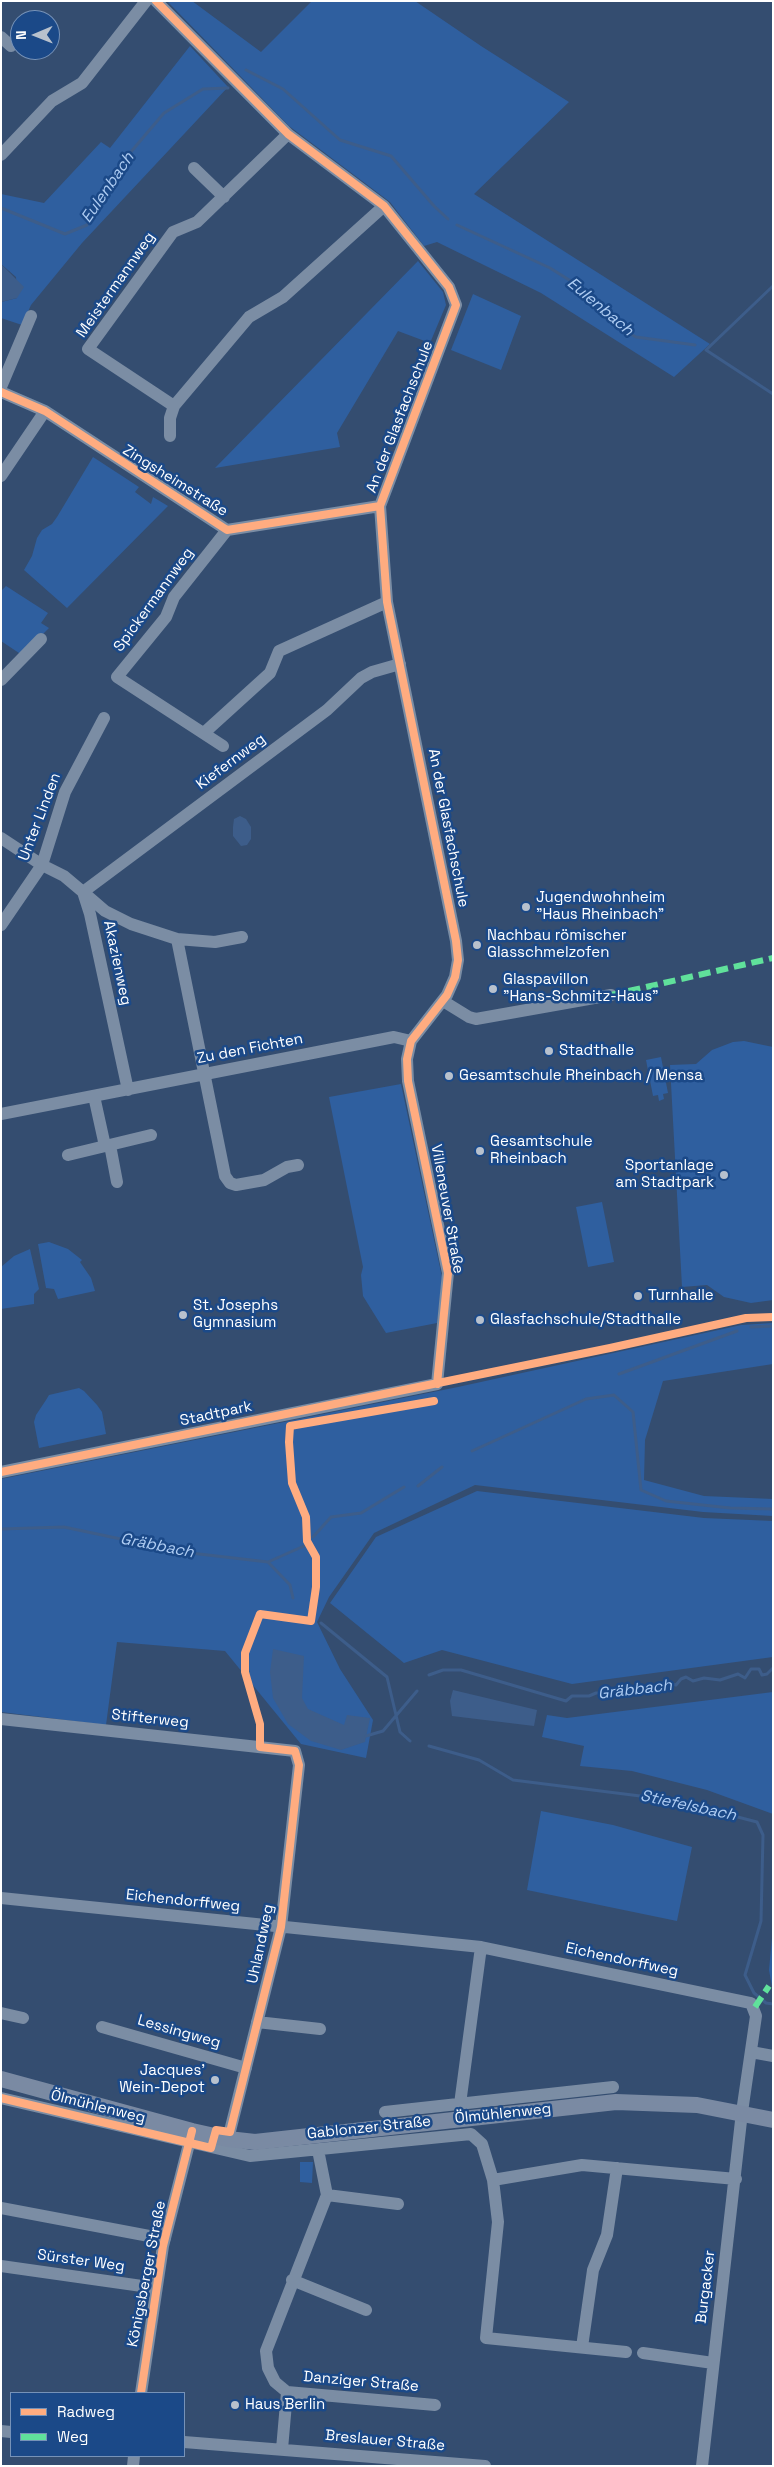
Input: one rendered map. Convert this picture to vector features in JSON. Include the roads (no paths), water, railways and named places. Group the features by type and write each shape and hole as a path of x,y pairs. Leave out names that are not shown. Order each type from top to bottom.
{"main road":[{"name":"Ölmühlenweg","path":"1,2079 191,2137 255,2142 616,2102 697,2105 742,2112 773,2120"}],"street":[{"path":"1,155 52,101 82,83 146,1"},
{"name":"An der Glasfachschule","path":"156,1 288,134 384,206 449,287 456,305 380,506 387,602 456,941 458,960 455,977 443,1001 411,1041"},
{"name":"Meistermannweg","path":"174,406 88,349 173,232 197,222 288,134"},
{"path":"194,168 224,197"},
{"path":"170,436 170,418 174,406 249,318 283,297 384,206"},
{"path":"1,387 31,316"},
{"name":"Zingsheimstraße","path":"1,392 45,411 227,530 380,506"},
{"path":"1,476 45,411"},
{"name":"Spickermannweg","path":"223,746 205,732 117,677 166,617 174,597 227,530"},
{"path":"205,732 270,673 279,651 387,602"},
{"path":"1,680 41,639"},
{"name":"Kiefernweg","path":"83,892 326,710 361,678 372,672 400,664"},
{"name":"Unter Linden","path":"1,925 42,865 65,792 104,718"},
{"path":"1,838 42,865 64,876 105,911 131,924 177,939 216,942 242,938"},
{"name":"Akazienweg","path":"83,892 90,914 128,1090"},
{"path":"177,939 224,1176 230,1183 236,1185 264,1180 287,1167 298,1165"},
{"path":"443,1001 469,1017 476,1019 611,995"},
{"name":"Zu den Fichten","path":"1,1114 394,1037 411,1041"},
{"name":"Villeneuver Straße","path":"411,1041 406,1059 408,1081 448,1273 437,1384"},
{"path":"94,1096 117,1182"},
{"path":"68,1155 151,1136"},
{"name":"Stadtpark","path":"1,1472 437,1384"},
{"name":"Stifterweg","path":"1,1719 295,1752"},
{"name":"Uhlandweg","path":"228,2139 281,1927 300,1765 295,1752"},
{"name":"Eichendorffweg","path":"1,1898 481,1947 751,2003 755,2007"},
{"path":"460,2104 481,1947"},
{"name":"Burgacker","path":"702,2466 736,2179 742,2112 756,2016 755,2007"},
{"path":"1,2013 23,2018"},
{"path":"257,2022 320,2029"},
{"name":"Lessingweg","path":"102,2028 246,2068"},
{"path":"751,2052 773,2056"},
{"path":"385,2112 613,2087"},
{"name":"Ölmühlenweg","path":"1,2098 191,2137"},
{"name":"Gablonzer Straße","path":"191,2137 250,2156 471,2134 482,2144 493,2180 498,2222 486,2338 626,2352"},
{"name":"Königsberger Straße","path":"141,2392 165,2239 191,2137"},
{"path":"318,2150 327,2195 398,2204"},
{"path":"493,2180 582,2166 736,2179"},
{"path":"582,2347 594,2270 607,2235 617,2168"},
{"name":"Danziger Straße","path":"327,2195 292,2280 266,2351 268,2368 275,2382 287,2392 435,2405"},
{"path":"1,2208 165,2239"},
{"name":"Sürster Weg","path":"1,2266 156,2288"},
{"path":"292,2280 366,2310"},
{"path":"643,2353 713,2363"},
{"path":"282,2449 287,2392"},
{"name":"Breslauer Straße","path":"185,2442 485,2466"}],"waterway":[{"name":"Eulenbach","path":"246,70 283,89 340,140 391,156 434,206 448,219"},
{"name":"Eulenbach","path":"1,208 65,234 87,225 124,160 164,113 203,89 228,88"},
{"name":"Eulenbach","path":"457,225 550,268 582,288 621,329 636,337 695,345"},
{"name":"Eulenbach","path":"773,286 706,350 773,394"},
{"path":"751,1327 773,1326"},
{"path":"619,1374 737,1331"},
{"path":"472,1451 586,1399 614,1395 633,1412 641,1490 666,1501 730,1508 773,1509"},
{"path":"418,1486 442,1467"},
{"path":"313,1537 331,1517 361,1513 404,1487"},
{"name":"Gräbbach","path":"1,1529 64,1527 182,1552 268,1562 290,1585 293,1598"},
{"path":"268,1562 304,1546"},
{"name":"Gräbbach","path":"321,1623 387,1677 400,1732 410,1741"},
{"name":"Gräbbach","path":"429,1675 443,1670 461,1670 566,1701 572,1696 589,1696 620,1689 628,1693 642,1686 649,1689 665,1683 676,1685 681,1679 686,1677 693,1681 704,1678 720,1680 738,1674 745,1678 751,1669 759,1669 762,1675 767,1674 773,1668"},
{"name":"Stiefelsbach","path":"366,1736 383,1731 417,1691"},
{"name":"Stiefelsbach","path":"429,1746 479,1760 513,1780 672,1800 757,1822 763,1835 761,1921 745,1975 754,1993 766,2003 773,2004"}],"place":[{"name":"Jugendwohnheim \"Haus Rheinbach\"","path":"526,907"},
{"name":"Nachbau römischer Glasschmelzofen","path":"477,945"},
{"name":"Glaspavillon \"Hans-Schmitz-Haus\"","path":"493,989"},
{"name":"Stadthalle","path":"549,1051"},
{"name":"Gesamtschule Rheinbach / Mensa","path":"449,1076"},
{"name":"Gesamtschule Rheinbach","path":"480,1151"},
{"name":"Sportanlage am Stadtpark","path":"724,1175"},
{"name":"Turnhalle","path":"638,1296"},
{"name":"St. Josephs Gymnasium","path":"183,1315"},
{"name":"Glasfachschule/Stadthalle","path":"480,1320"},
{"name":"Jacques' Wein-Depot","path":"215,2080"},
{"name":"Haus Berlin","path":"235,2405"}]}
